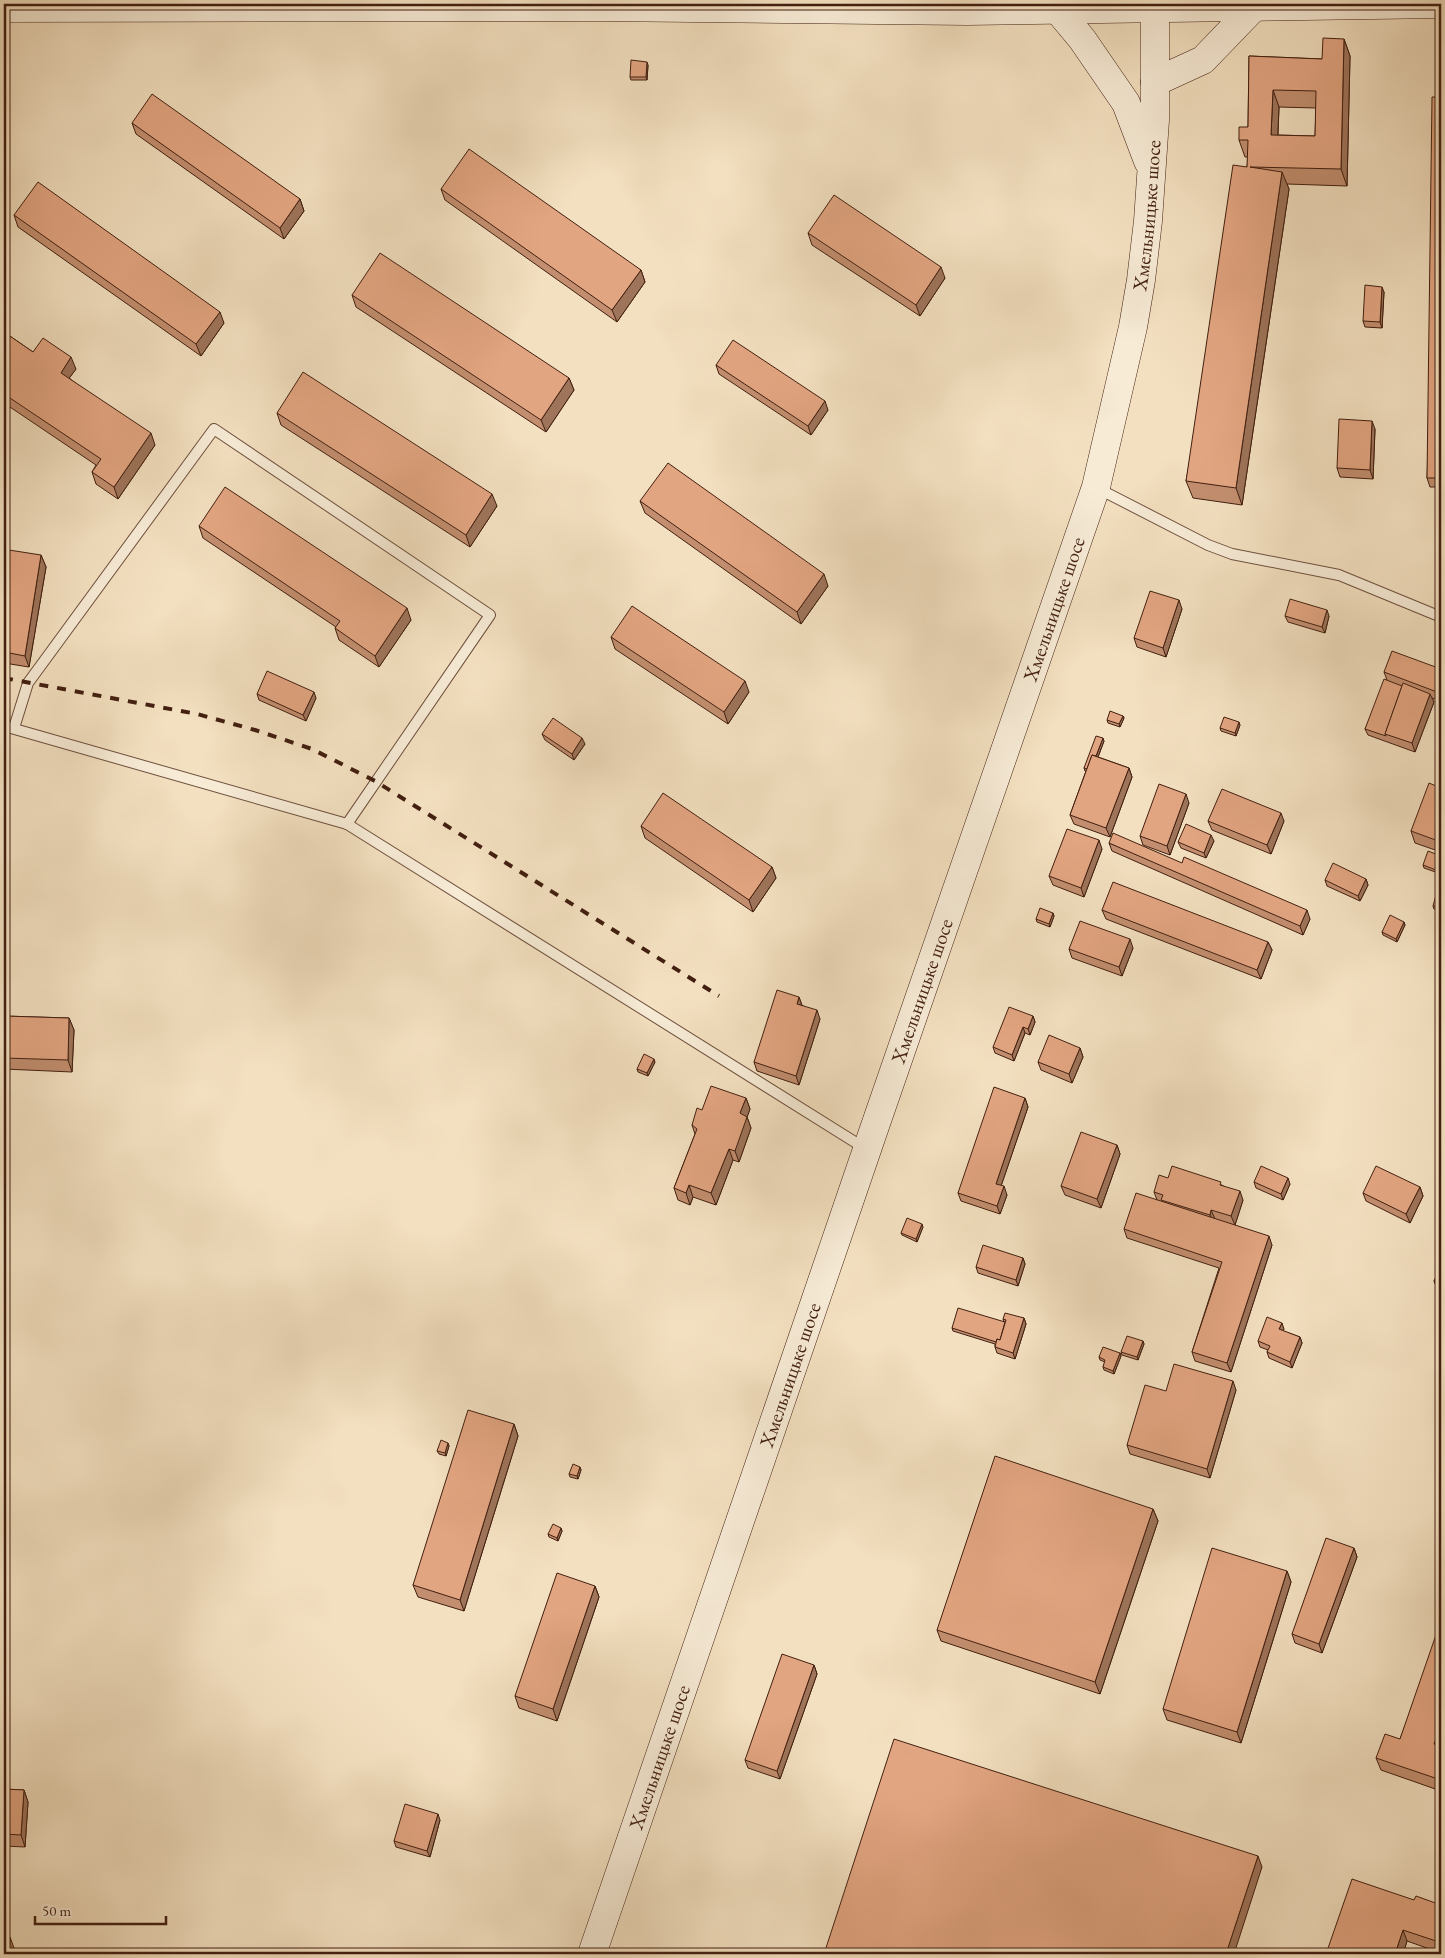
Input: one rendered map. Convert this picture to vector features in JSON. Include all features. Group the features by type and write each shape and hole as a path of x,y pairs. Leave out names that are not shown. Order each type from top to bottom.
{"street":[{"path":"4,8 599,5 957,10 1155,6 1441,4"},
{"name":"Хмельницьке шосе","path":"592,1954 866,1150 1096,487 1133,327 1148,221 1155,82 1155,6"},
{"path":"1155,82 1203,60 1255,6"},
{"path":"1057,9 1086,45 1126,103 1151,168"}],"lane":[{"path":"347,824 490,614 214,429 28,682 9,727 347,824 866,1150"},
{"path":"1096,487 1208,545 1232,554 1339,575 1441,617"}],"building":[{"path":"1323,38 1344,39 1341,169 1250,167 1282,172 1236,488 1186,481 1233,165 1247,167 1248,140 1239,140 1239,127 1248,127 1249,56 1322,59","holes":["1273,90 1316,91 1315,136 1271,135"]},
{"path":"631,60 647,62 646,77 630,77"},
{"path":"152,94 300,199 280,228 132,123"},
{"path":"1432,97 1441,97 1441,478 1427,478"},
{"path":"469,149 641,270 612,310 441,189"},
{"path":"38,182 220,312 196,344 14,215"},
{"path":"834,195 941,267 916,305 808,233"},
{"path":"380,253 569,378 541,420 352,295"},
{"path":"1365,285 1382,287 1380,322 1363,321"},
{"path":"4,332 33,352 43,338 71,357 61,373 151,433 114,487 92,472 101,459 4,394"},
{"path":"733,340 825,401 808,426 716,365"},
{"path":"303,372 492,494 466,535 277,413"},
{"path":"1339,419 1372,421 1370,470 1337,468"},
{"path":"668,463 824,574 797,612 640,501"},
{"path":"225,487 407,608 375,656 335,628 340,621 199,526"},
{"path":"9,550 41,555 25,656 4,652 4,575"},
{"path":"1150,591 1179,600 1163,648 1134,638"},
{"path":"1290,599 1327,610 1322,627 1285,616"},
{"path":"632,606 745,681 724,712 611,637"},
{"path":"1392,651 1441,669 1441,680 1437,692 1384,672"},
{"path":"267,671 314,692 303,715 257,694"},
{"path":"1384,679 1402,686 1385,734 1386,736 1365,729"},
{"path":"1403,683 1430,694 1412,743 1385,734"},
{"path":"1110,711 1123,716 1119,724 1107,720"},
{"path":"1224,717 1239,722 1235,733 1220,728"},
{"path":"553,718 582,738 572,754 542,734"},
{"path":"1096,736 1103,738 1096,756 1092,755 1087,769 1084,768"},
{"path":"1092,755 1129,768 1106,828 1070,815"},
{"path":"1429,783 1441,788 1441,842 1411,831"},
{"path":"1159,784 1186,794 1167,846 1140,836"},
{"path":"1222,789 1281,813 1267,845 1208,821"},
{"path":"663,793 772,867 749,900 641,826"},
{"path":"1186,824 1211,835 1204,853 1178,842"},
{"path":"1067,829 1099,840 1081,888 1049,876"},
{"path":"1113,833 1182,863 1184,857 1307,910 1300,926 1109,843"},
{"path":"1428,851 1441,856 1441,872 1423,865"},
{"path":"1333,863 1366,879 1358,896 1325,880"},
{"path":"1113,882 1268,942 1257,970 1102,910"},
{"path":"1436,895 1441,897 1441,909 1433,906"},
{"path":"1040,908 1053,913 1049,924 1036,919"},
{"path":"1390,915 1404,922 1396,939 1382,932"},
{"path":"1080,921 1130,939 1119,967 1069,949"},
{"path":"777,990 799,997 797,1004 817,1010 796,1076 754,1062"},
{"path":"1009,1007 1033,1016 1028,1029 1023,1027 1012,1055 993,1047"},
{"path":"4,1016 69,1018 68,1060 4,1058"},
{"path":"1049,1035 1080,1048 1069,1074 1038,1062"},
{"path":"644,1054 654,1059 647,1073 637,1069"},
{"path":"711,1086 746,1098 740,1113 747,1117 735,1151 729,1149 711,1193 689,1185 686,1193 674,1188 697,1129 692,1125 697,1108 702,1110"},
{"path":"994,1087 1025,1098 996,1184 1004,1186 997,1206 958,1193"},
{"path":"1081,1132 1117,1145 1097,1199 1061,1186"},
{"path":"1172,1166 1221,1182 1220,1185 1240,1191 1231,1216 1211,1210 1210,1215 1161,1200 1163,1195 1154,1192 1159,1175 1168,1178"},
{"path":"1261,1166 1288,1178 1281,1194 1254,1182"},
{"path":"1376,1166 1420,1187 1406,1214 1363,1193"},
{"path":"1136,1193 1269,1236 1227,1363 1192,1352 1222,1262 1124,1229"},
{"path":"907,1218 922,1224 916,1239 901,1233"},
{"path":"983,1245 1023,1258 1016,1280 976,1267"},
{"path":"1441,1269 1441,1284 1434,1281"},
{"path":"958,1308 1005,1322 1000,1340 997,1339 996,1342 952,1328"},
{"path":"1005,1313 1024,1318 1013,1353 995,1347 997,1339 1000,1340 1006,1320 1003,1319"},
{"path":"1267,1317 1282,1323 1279,1329 1300,1337 1290,1362 1267,1352 1270,1346 1258,1341"},
{"path":"1127,1336 1143,1341 1137,1357 1121,1352"},
{"path":"1103,1347 1120,1353 1113,1371 1103,1367 1105,1360 1099,1357"},
{"path":"1174,1364 1233,1381 1207,1469 1127,1445 1145,1385 1166,1391"},
{"path":"468,1410 514,1424 460,1600 413,1585"},
{"path":"441,1440 448,1443 445,1453 437,1451"},
{"path":"995,1456 1153,1509 1095,1682 937,1630"},
{"path":"573,1464 580,1467 577,1476 569,1474"},
{"path":"553,1524 561,1528 557,1538 548,1534"},
{"path":"1326,1538 1354,1548 1319,1644 1292,1634"},
{"path":"1212,1548 1287,1571 1237,1732 1163,1709"},
{"path":"557,1573 595,1586 553,1709 515,1696"},
{"path":"1438,1629 1441,1630 1441,1735 1438,1734 1434,1744 1441,1746 1441,1780 1376,1758 1385,1734 1400,1739"},
{"path":"782,1654 814,1665 777,1771 745,1760"},
{"path":"894,1739 1258,1856 1226,1954 824,1954"},
{"path":"4,1789 24,1790 21,1835 4,1834"},
{"path":"405,1804 438,1814 427,1851 394,1841"},
{"path":"1352,1879 1414,1900 1416,1896 1441,1905 1441,1934 1439,1942 1403,1930 1395,1954 1326,1954"},
{"path":"4,1936 10,1937 9,1954 4,1954"}],"railway":[{"path":"4,678 197,714 255,730 312,749 375,781 719,996"}]}
